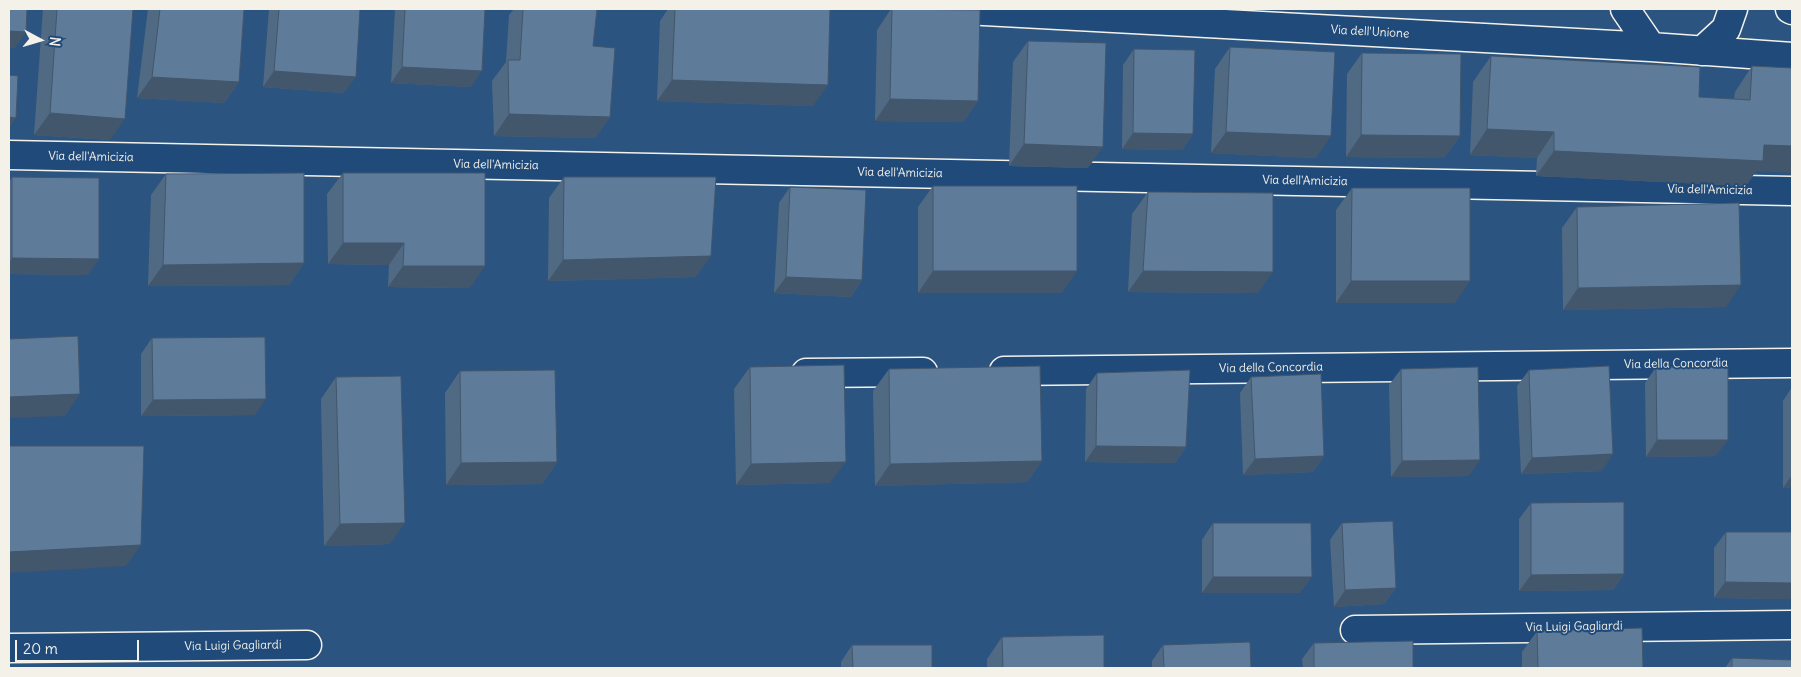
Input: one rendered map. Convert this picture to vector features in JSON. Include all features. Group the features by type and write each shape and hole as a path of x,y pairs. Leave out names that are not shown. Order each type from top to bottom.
{"street":[{"name":"Via dell'Unione","path":"947,9 1652,47 1792,57"},
{"path":"1625,9 1652,47"},
{"path":"1702,50 1726,29 1733,9"},
{"name":"Via dell'Amicizia","path":"9,155 1792,191"},
{"name":"Via della Concordia","path":"978,371 1792,363"},
{"path":"780,374 948,372"},
{"name":"Via Luigi Gagliardi","path":"1355,630 1792,625"},
{"name":"Via Luigi Gagliardi","path":"9,648 307,645"}],"building":[{"path":"9,9 27,9 26,32 9,31"},
{"path":"57,9 133,9 125,119 50,113"},
{"path":"160,9 244,9 239,82 152,77"},
{"path":"279,9 360,9 356,77 274,71"},
{"path":"405,9 485,9 482,71 402,67"},
{"path":"523,9 597,9 593,46 615,48 610,117 509,114 508,60 520,60"},
{"path":"675,9 830,9 828,85 672,80"},
{"path":"892,9 980,10 978,101 890,99"},
{"path":"1028,41 1106,43 1103,147 1024,144"},
{"path":"1230,47 1335,52 1331,136 1226,132"},
{"path":"1134,49 1195,50 1193,134 1133,133"},
{"path":"1362,53 1461,54 1460,136 1361,135"},
{"path":"1491,56 1700,67 1699,97 1750,100 1752,66 1792,68 1792,146 1764,145 1763,161 1554,151 1554,132 1487,129"},
{"path":"9,75 18,76 16,118 9,117"},
{"path":"304,173 304,263 163,265 166,174"},
{"path":"343,173 485,173 485,266 403,266 404,243 343,243"},
{"path":"12,177 99,178 99,259 12,258"},
{"path":"564,177 716,177 711,256 563,260"},
{"path":"933,186 1077,186 1077,271 933,271"},
{"path":"790,187 866,190 862,280 786,277"},
{"path":"1352,188 1470,188 1470,281 1351,281"},
{"path":"1148,192 1273,193 1273,272 1143,271"},
{"path":"1739,203 1741,285 1578,288 1577,207"},
{"path":"78,336 80,394 9,397 9,339"},
{"path":"265,337 266,399 153,400 152,338"},
{"path":"844,365 846,462 751,464 750,367"},
{"path":"1040,366 1042,461 890,464 889,369"},
{"path":"1609,366 1613,454 1532,458 1529,370"},
{"path":"1478,367 1480,460 1402,461 1401,369"},
{"path":"1656,367 1728,367 1728,440 1657,440"},
{"path":"555,370 557,462 461,463 460,371"},
{"path":"1190,370 1186,447 1096,446 1097,373"},
{"path":"1321,374 1324,456 1255,459 1251,377"},
{"path":"401,376 405,523 340,524 336,377"},
{"path":"9,446 144,446 141,545 9,552"},
{"path":"1624,502 1624,574 1531,575 1531,503"},
{"path":"1393,521 1396,588 1345,590 1342,523"},
{"path":"1213,523 1311,523 1312,577 1213,577"},
{"path":"1726,532 1792,532 1792,583 1725,582"},
{"path":"1642,628 1643,668 1538,668 1537,631"},
{"path":"1104,635 1104,668 1003,668 1002,637"},
{"path":"1413,641 1413,668 1314,668 1314,643"},
{"path":"1250,642 1251,668 1164,668 1163,645"},
{"path":"852,645 932,645 932,668 853,668"},
{"path":"1732,658 1792,660 1792,668 1732,668"}]}
